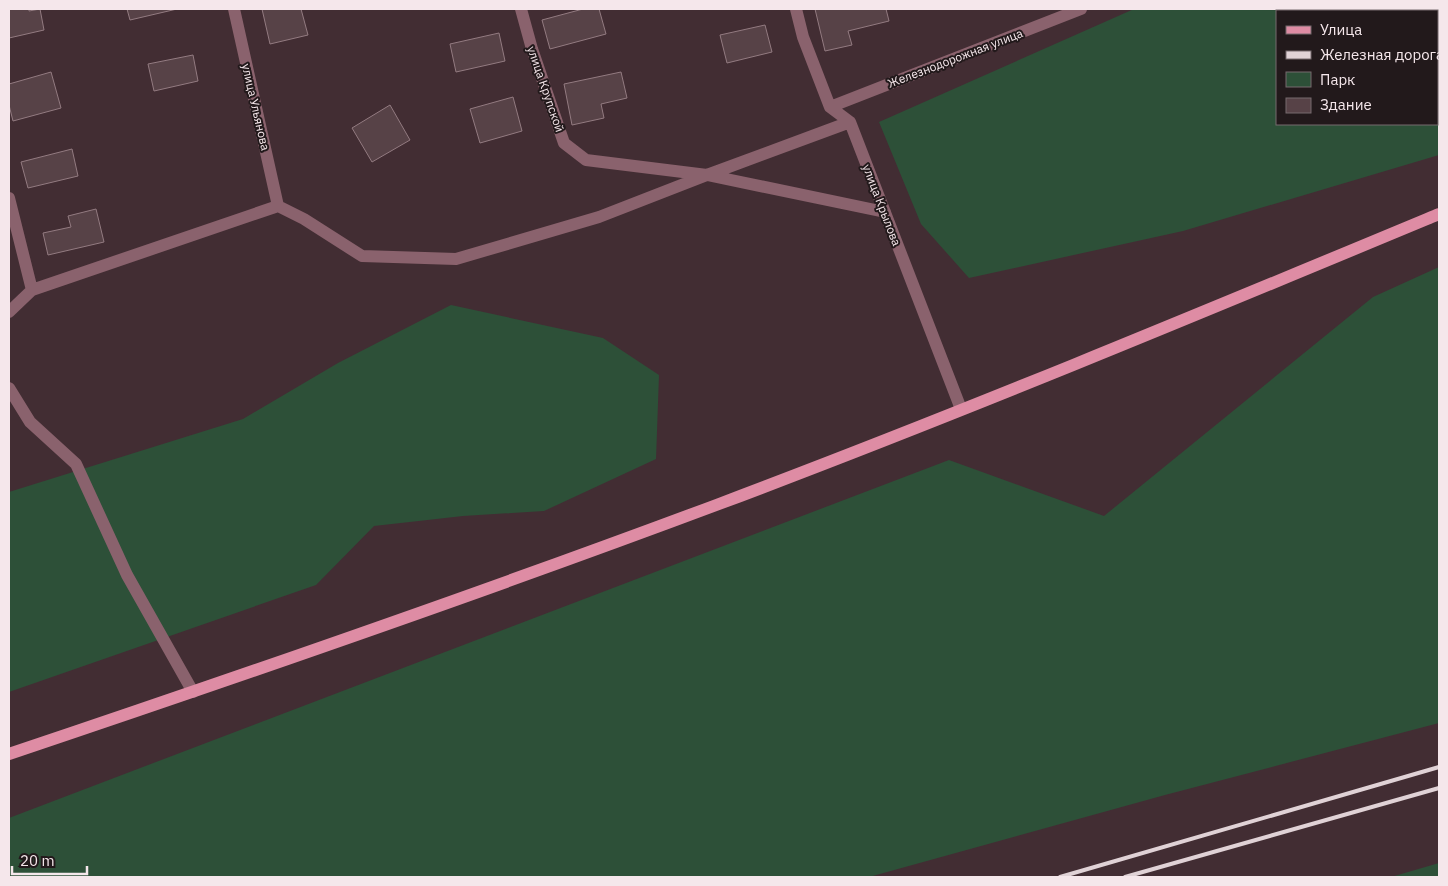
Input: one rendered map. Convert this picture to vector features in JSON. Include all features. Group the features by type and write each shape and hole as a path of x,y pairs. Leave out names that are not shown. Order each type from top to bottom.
{"main road":[{"path":"9,754 291,659 720,504 1220,305 1439,214"}],"street":[{"name":"улица Ульянова","path":"234,9 278,206"},
{"name":"улица Крупской","path":"521,9 532,49 564,143 586,160 707,175"},
{"path":"796,9 803,37 830,106 850,122"},
{"name":"Железнодорожная улица","path":"830,106 1081,9"},
{"path":"9,312 32,290 278,206 304,219 362,256 456,259 599,217 850,122"},
{"name":"улица Крылова","path":"850,122 961,409"},
{"path":"707,175 885,212"},
{"path":"9,198 32,290"},
{"path":"9,388 30,422 76,464 127,575 193,692"}],"green space":[{"path":"1134,9 1439,9 1439,155 1183,231 969,278 921,224 879,122"},
{"path":"1439,267 1439,723 1165,795 869,877 9,877 9,818 949,460 1104,516 1373,297"},
{"path":"451,305 603,338 659,375 656,459 544,511 463,516 374,526 316,585 9,692 9,492 243,419 338,363"},
{"path":"1439,863 1439,877 1391,877"}],"building":[{"path":"9,9 29,9 29,11 40,9 44,30 9,38"},
{"path":"127,9 177,9 130,20"},
{"path":"262,9 301,9 308,35 270,44"},
{"path":"583,9 599,9 606,34 550,49 542,20"},
{"path":"815,9 886,9 889,21 848,31 852,45 825,51"},
{"path":"765,25 772,52 727,63 720,35"},
{"path":"499,33 505,61 456,72 450,44"},
{"path":"193,55 198,81 154,91 148,64"},
{"path":"51,72 61,108 13,121 9,105 9,84"},
{"path":"621,72 627,98 601,104 604,118 572,125 564,84"},
{"path":"513,97 522,131 480,143 470,109"},
{"path":"390,105 410,140 372,162 352,128"},
{"path":"72,149 78,176 28,188 21,162"},
{"path":"96,209 104,242 48,255 43,233 71,227 68,216"}],"railway":[{"path":"1060,877 1439,767"},
{"path":"1125,877 1439,788"}]}
